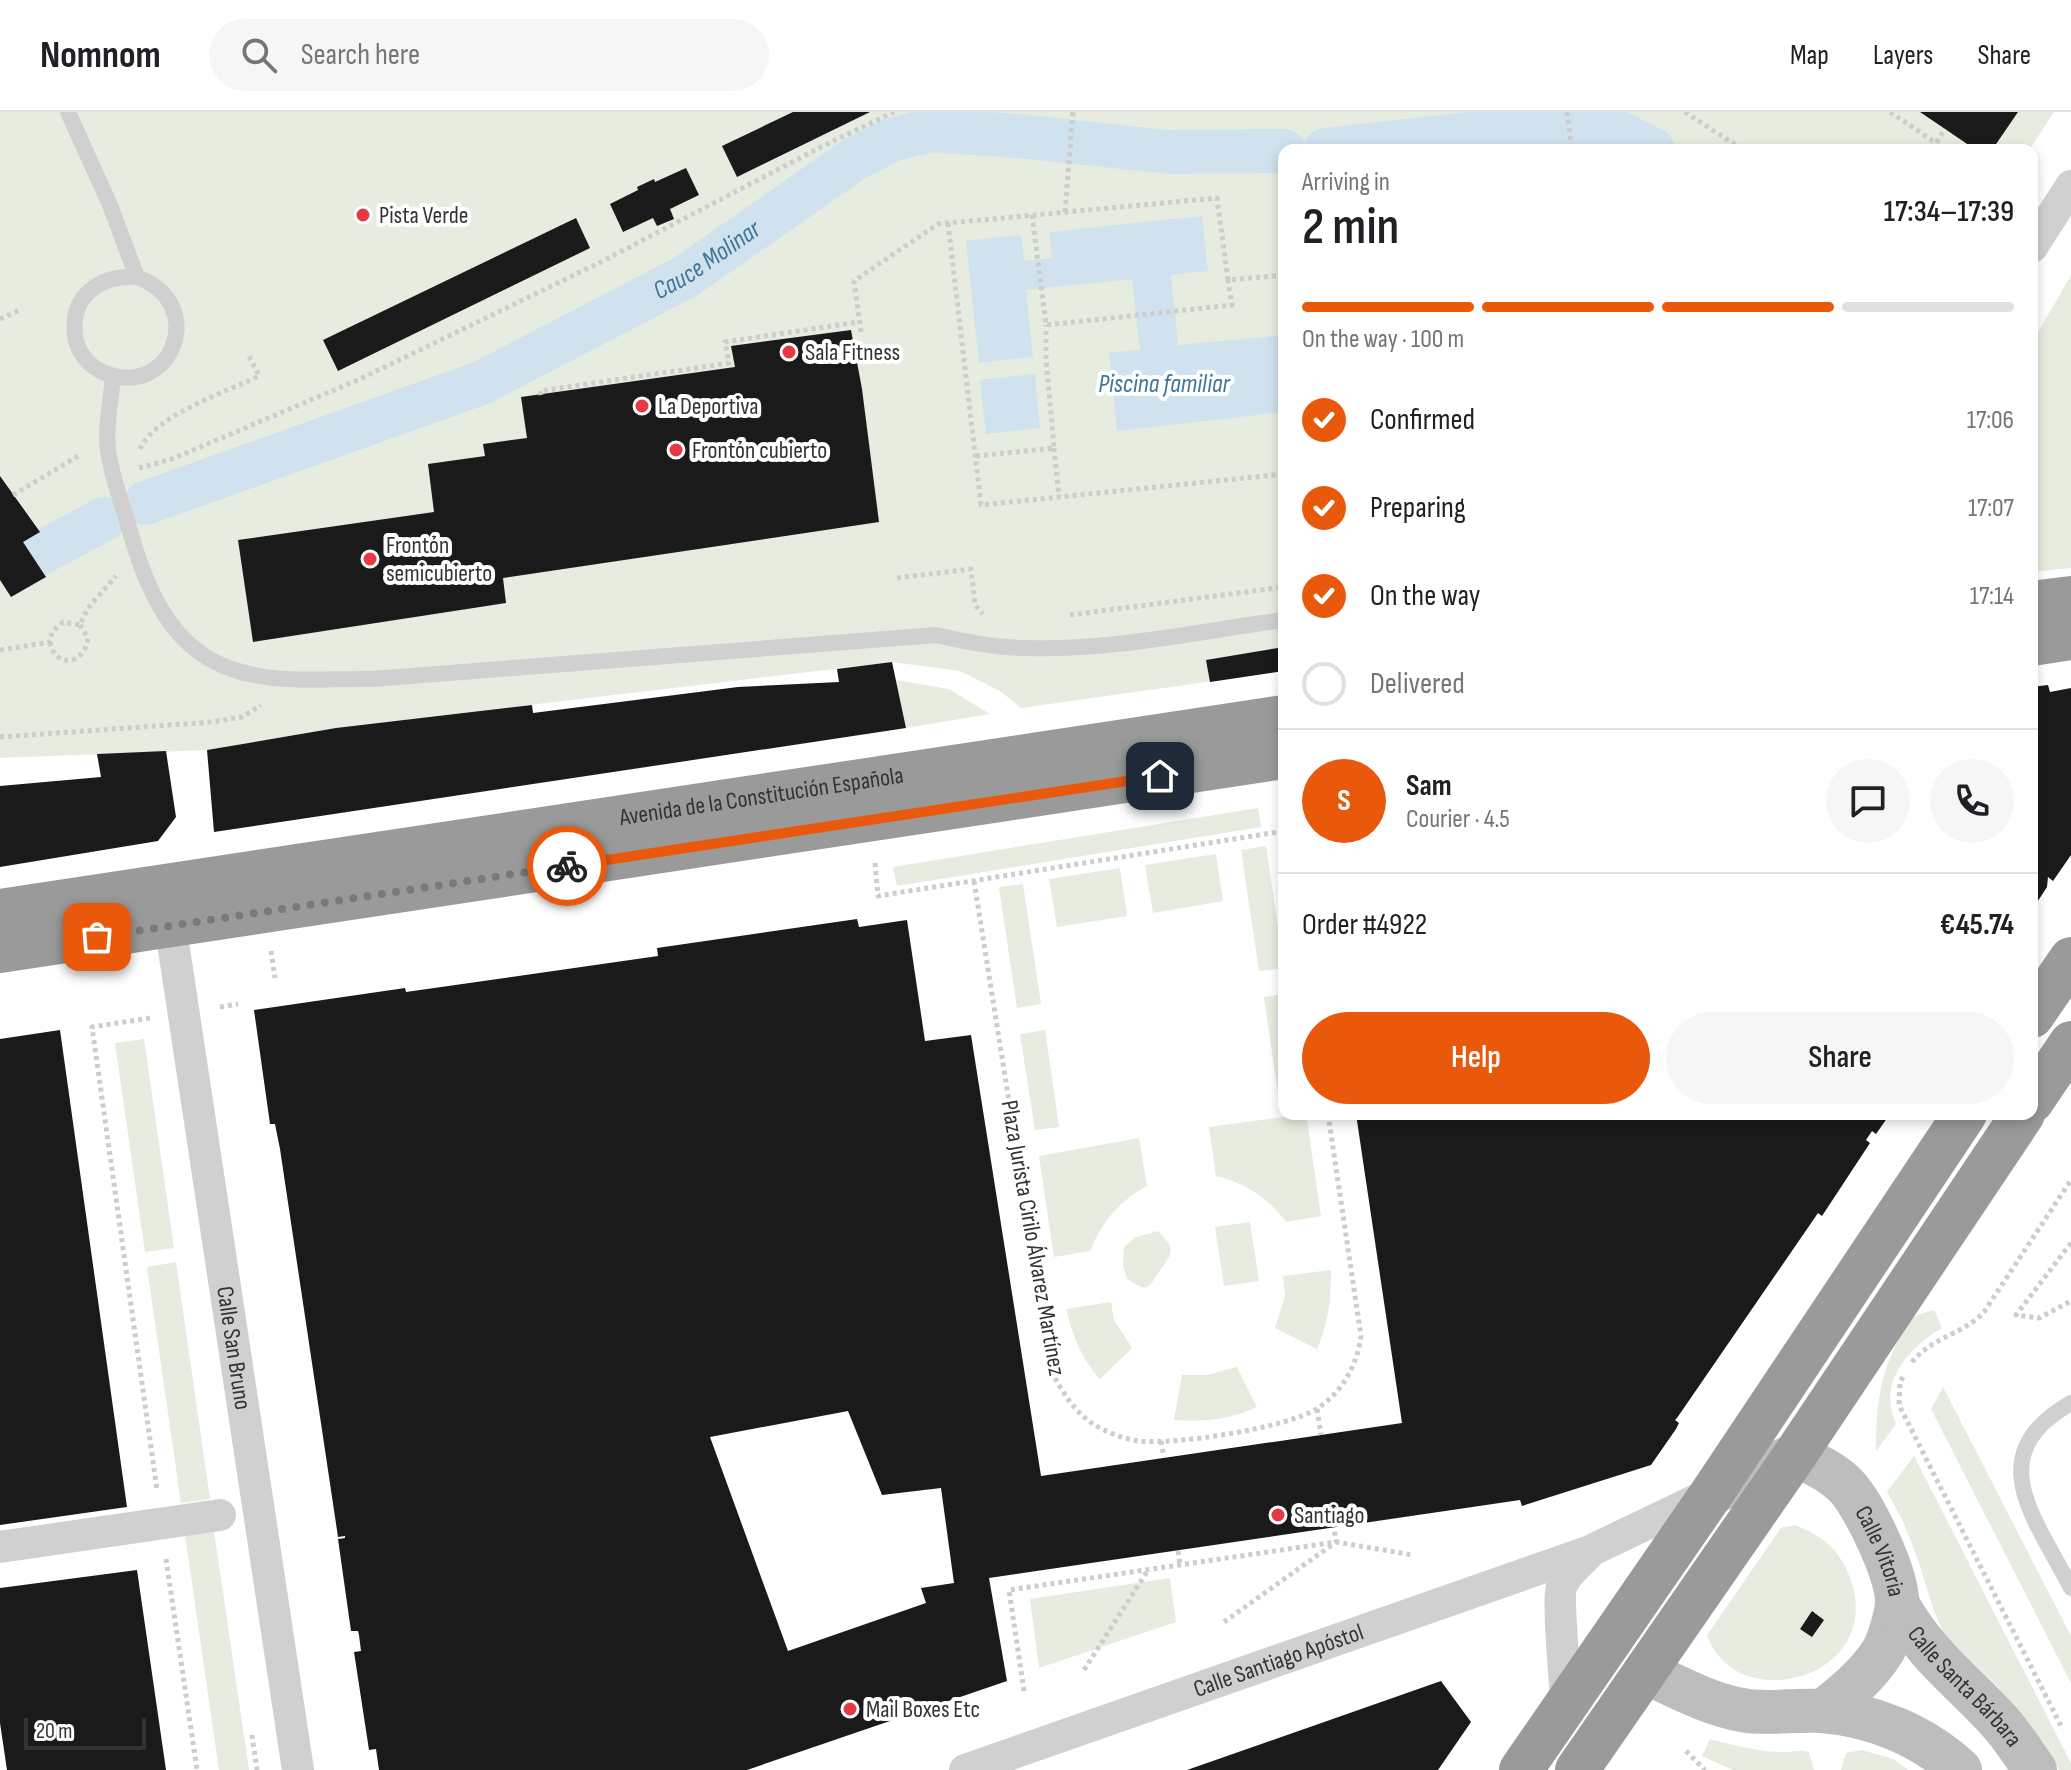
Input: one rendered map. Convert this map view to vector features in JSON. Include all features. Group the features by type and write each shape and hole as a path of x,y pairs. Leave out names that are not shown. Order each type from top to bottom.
{"highway":[{"path":"2038,602 2071,598"},
{"path":"2038,643 2071,638"},
{"name":"Avenida de la Constitución Española","path":"0,951 167,906 1278,718"},
{"name":"Avenida de la Constitución Española","path":"0,911 167,906 1278,778"},
{"path":"2038,1007 2071,959"},
{"path":"2038,1092 2071,1043"},
{"path":"1521,1770 1712,1493 1961,1120"},
{"path":"1577,1770 1795,1455 2019,1120"}],"main road":[{"path":"1712,1493 1795,1455"},
{"name":"Calle Vitoria","path":"1795,1455 1832,1475 1846,1486 1859,1504 1886,1559 1897,1603 1884,1649 1854,1687 1823,1711"},
{"name":"Calle Santa Bárbara","path":"1897,1603 1912,1631 1930,1654 2000,1721 2035,1770"},
{"path":"1645,1672 1743,1711 1823,1711 1891,1725 1922,1740 1960,1770"}],"street":[{"path":"2038,239 2068,198"},
{"name":"Calle San Bruno","path":"167,906 298,1770"},
{"name":"Calle Santiago Apóstol","path":"965,1770 1452,1602 1590,1551 1712,1493"},
{"path":"0,1547 220,1515"},
{"name":"Calle Santiago Apóstol","path":"1566,1704 1559,1596 1563,1583 1590,1551"},
{"path":"1563,1628 1602,1653 1645,1672"}],"lane":[{"path":"68,112 110,205 137,277"},
{"path":"118,276 137,277 151,282 171,302 177,331 166,359 156,369 128,379 113,377 97,370 84,358 76,342 74,324 78,307 95,287 118,276"},
{"path":"113,377 108,447 131,536 155,601 180,637 208,658 238,671 278,677 372,679 936,635 966,642 1027,648 1098,646 1278,621"},
{"path":"2071,1403 2034,1429 2022,1453 2020,1481 2026,1500 2071,1588"}],"path":[{"path":"134,469 172,459 360,379 608,259 894,112"},
{"path":"1065,212 1073,112"},
{"path":"1567,112 1571,144"},
{"path":"1685,112 1734,144"},
{"path":"1890,112 1936,143 1945,129"},
{"path":"861,332 854,281 938,224 1217,198 1232,305 1046,325"},
{"path":"1032,215 1046,325 1046,359 1059,497"},
{"path":"948,223 981,505 1278,475"},
{"path":"1228,280 1278,276"},
{"path":"0,319 22,309"},
{"path":"541,395 540,391 729,363 725,342 859,322"},
{"path":"133,478 141,446 156,428 172,417 259,376 248,354"},
{"path":"976,456 1054,448"},
{"path":"13,495 75,456"},
{"path":"80,625 88,608 117,575 141,567"},
{"path":"897,578 971,569 975,605 984,615"},
{"path":"1068,616 1278,588"},
{"path":"69,622 85,630 88,642 80,657 70,660 53,652 50,642 52,632 59,625 69,622"},
{"path":"0,650 50,642"},
{"path":"0,737 212,722 242,717 263,704 278,677"},
{"path":"873,864 878,896 1278,832"},
{"name":"Plaza Jurista Cirilo Álvarez Martínez","path":"974,881 1052,1372 1070,1402 1094,1424 1140,1441 1273,1426 1317,1409 1345,1382 1356,1360 1361,1336 1329,1120"},
{"path":"92,1027 197,1770"},
{"path":"2064,1732 1899,1405 1900,1382 1914,1359 1941,1338 1968,1328 1984,1312 2071,1180"},
{"path":"2071,1243 2016,1315 2039,1318 2071,1301"},
{"path":"1317,1409 1321,1435"},
{"path":"1161,1441 1164,1457"},
{"path":"1334,1528 1336,1542"},
{"path":"1224,1622 1336,1542"},
{"path":"1024,1691 1009,1590 1336,1542 1413,1555"},
{"path":"1178,1551 1180,1565"},
{"path":"1084,1670 1148,1570"},
{"path":"1686,1751 1705,1770"}],"shaded area":[{"name":"La Deportiva","path":"0,112 2054,112 2033,144 1278,144 1278,672 1021,708 1000,691 960,671 892,662 336,728 207,750 0,758"},
{"path":"2071,275 2071,568 2038,571 2038,333"},
{"path":"896,680 949,689 990,714 906,728"},
{"path":"1258,808 1261,827 897,886 893,867"},
{"path":"1266,846 1278,927 1278,969 1259,971 1241,850"},
{"path":"1216,854 1223,901 1153,913 1145,865"},
{"path":"1120,868 1127,916 1057,927 1049,879"},
{"path":"1023,884 1041,1004 1017,1008 999,887"},
{"path":"1278,995 1278,1094 1264,997"},
{"path":"1045,1030 1059,1127 1035,1130 1020,1034"},
{"path":"144,1039 174,1248 145,1252 115,1043"},
{"path":"1278,1118 1307,1120 1321,1216 1286,1222 1256,1193 1216,1176 1209,1127"},
{"path":"1139,1138 1147,1186 1112,1213 1090,1251 1054,1257 1039,1156"},
{"path":"1250,1222 1259,1281 1224,1286 1215,1227"},
{"path":"1158,1231 1168,1242 1170,1254 1151,1284 1141,1287 1127,1279 1123,1266 1124,1247 1136,1237"},
{"path":"176,1262 210,1499 181,1503 147,1267"},
{"path":"1331,1270 1328,1310 1317,1349 1275,1328 1285,1296 1283,1276"},
{"path":"1111,1302 1114,1320 1132,1348 1100,1379 1078,1346 1066,1309"},
{"path":"1934,1310 1942,1328 1907,1356 1899,1368 1890,1395 1896,1424 1876,1451 1878,1406 1888,1364 1909,1322 1918,1315"},
{"path":"1237,1367 1257,1407 1216,1419 1174,1420 1182,1375 1207,1375"},
{"path":"1943,1387 2071,1636 2071,1683 1931,1409"},
{"path":"1914,1456 2071,1763 2071,1770 2059,1770 2028,1723 1998,1687 1944,1634 1902,1519 1887,1492"},
{"path":"1795,1525 1815,1534 1838,1555 1852,1584 1855,1617 1846,1644 1826,1664 1801,1676 1773,1680 1746,1675 1722,1660 1707,1635 1781,1528"},
{"path":"214,1531 249,1770 219,1770 185,1535"},
{"path":"1170,1578 1176,1622 1039,1668 1030,1599"},
{"path":"1710,1739 1764,1751 1809,1752 1814,1770 1733,1770 1702,1756"},
{"path":"1862,1750 1893,1759 1908,1770 1841,1770 1846,1753"}],"water":[{"name":"Piscina familiar","path":"1202,216 1208,271 1171,275 1178,345 1278,336 1278,413 1117,431 1109,353 1140,350 1132,279 1026,290 1033,357 979,363 966,241 1021,235 1024,261 1052,258 1049,232"},
{"path":"1035,374 1040,428 986,434 980,380"}],"building":[{"path":"793,112 870,112 737,177 722,146"},
{"path":"1920,112 2018,112 1996,144 1967,144"},
{"path":"686,168 699,195 670,209 674,219 657,226 653,218 623,232 610,204 638,190 637,187"},
{"path":"576,218 590,248 338,371 323,340"},
{"name":"Frontón cubierto","path":"851,330 879,522 503,578 506,603 253,642 238,540 434,512 428,464 485,456 483,444 527,438 521,397 735,367 731,346"},
{"path":"0,476 40,532 23,542 46,577 11,597 0,580"},
{"path":"1278,648 1278,672 1210,682 1206,660"},
{"path":"892,662 906,728 214,832 207,750 336,728 532,705 533,713 738,687 839,682 837,669"},
{"path":"2048,685 2050,692 2071,688 2071,855 2053,881 2048,877 2047,887 2038,901 2038,686"},
{"path":"166,751 176,817 158,841 0,867 0,786 101,777 97,754"},
{"path":"857,919 859,927 907,920 925,1041 971,1035 1041,1476 1402,1423 1357,1120 1886,1120 1876,1134 1872,1131 1866,1140 1870,1143 1822,1216 1818,1213 1675,1420 1679,1423 1676,1429 1651,1465 1522,1506 1520,1500 989,1578 1007,1681 747,1770 379,1770 376,1749 369,1750 354,1652 361,1651 359,1635 358,1631 351,1631 338,1539 345,1536 338,1537 280,1149 275,1124 270,1124 254,1010 658,956 657,948","holes":["848,1411 882,1495 941,1488 954,1583 921,1588 926,1603 788,1651 710,1437"]},
{"path":"60,1030 127,1507 0,1525 0,1039"},
{"path":"137,1570 166,1770 7,1770 0,1723 0,1588"},
{"path":"1812,1611 1824,1620 1812,1637 1800,1629"},
{"path":"1441,1681 1471,1722 1438,1770 1187,1770"}],"waterway":[{"name":"Cauce Molinar","path":"1378,144 1537,126 1605,125 1641,144"},
{"name":"Cauce Molinar","path":"145,503 481,383 685,277 853,160 891,140 932,130 1168,152 1278,151"},
{"name":"Cauce Molinar","path":"33,557 104,519"}],"way so far":[{"path":"97,937 567,866"}],"place":[{"name":"Pista Verde","path":"363,215"},
{"name":"Sala Fitness","path":"789,352"},
{"name":"La Deportiva","path":"642,406"},
{"name":"Frontón cubierto","path":"676,450"},
{"name":"Frontón semicubierto","path":"370,559"},
{"name":"Santiago","path":"1278,1515"},
{"name":"Mail Boxes Etc","path":"850,1709"}],"route":[{"path":"567,866 1160,776"}]}
